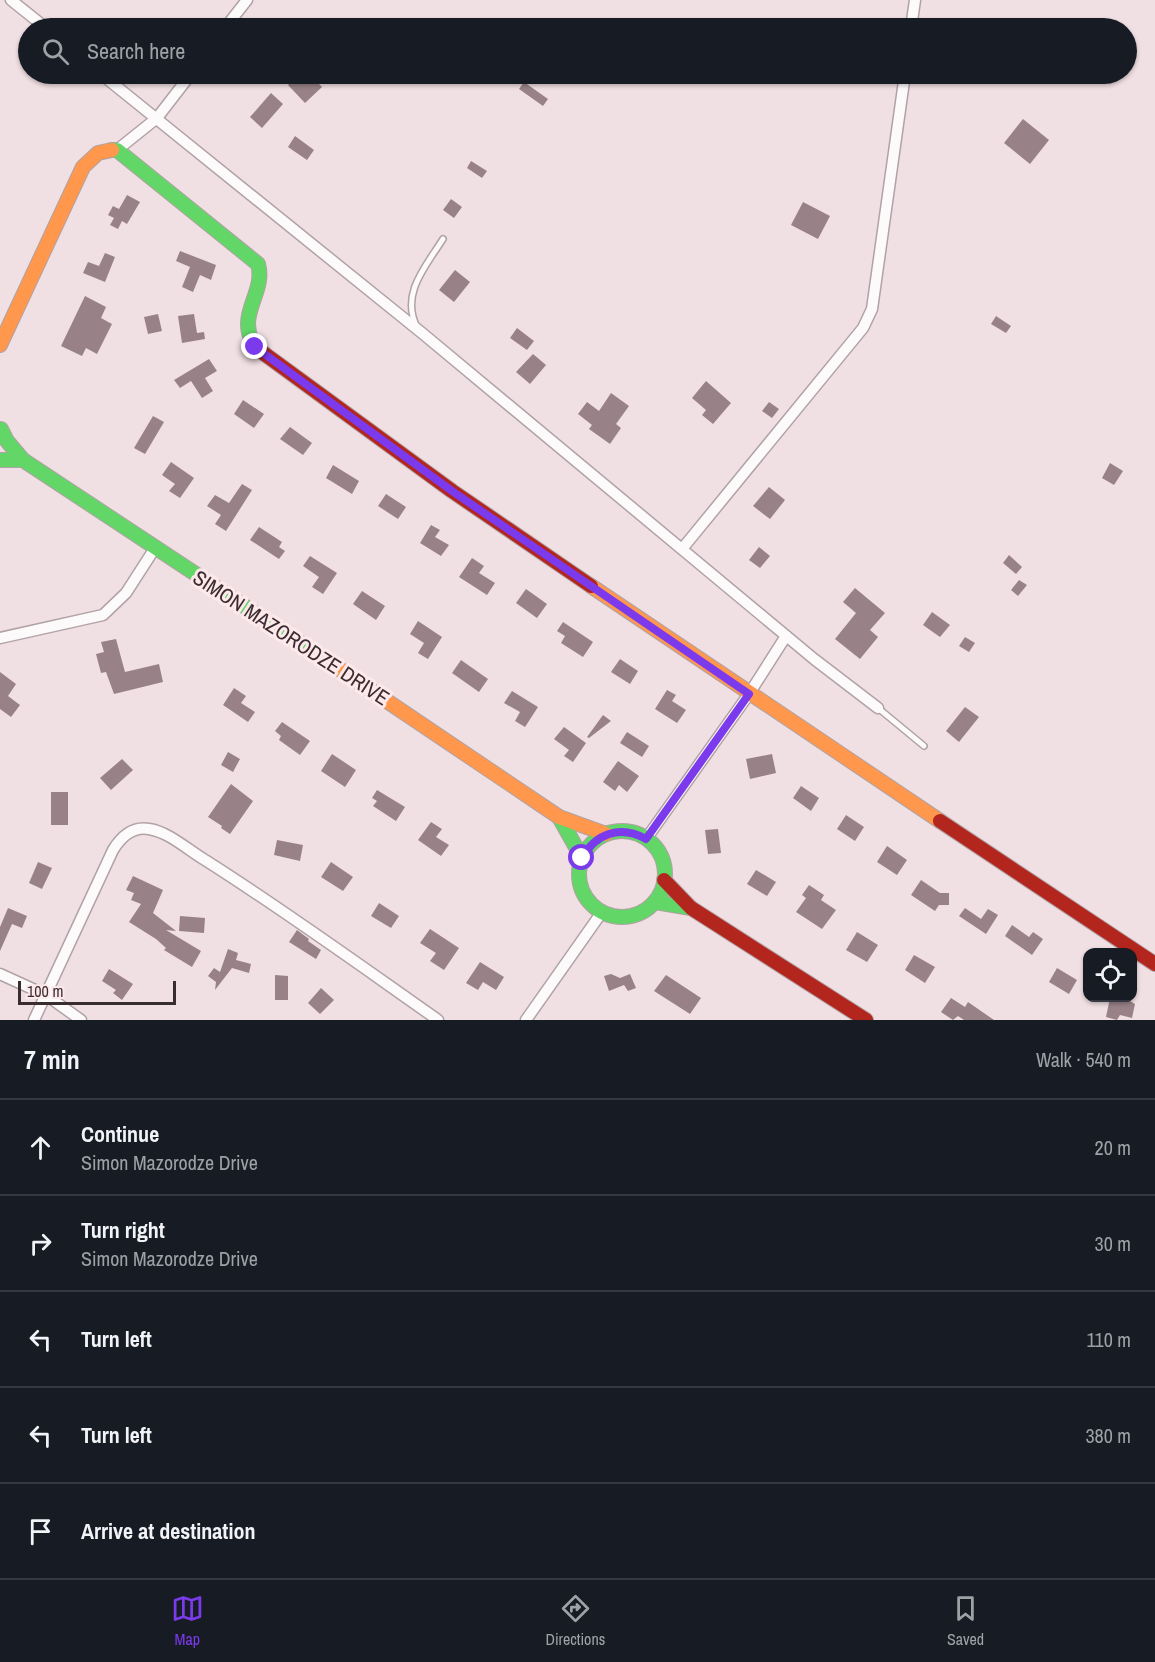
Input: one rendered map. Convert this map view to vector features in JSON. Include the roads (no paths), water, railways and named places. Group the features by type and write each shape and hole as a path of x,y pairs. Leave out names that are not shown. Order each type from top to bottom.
{"street":[{"path":"11,0 34,18"},
{"path":"233,18 247,0"},
{"path":"912,18 915,0"},
{"path":"114,84 422,333 786,636 878,708"},
{"path":"0,345 83,167 91,157 100,152 117,150 157,118 183,84"},
{"path":"682,549 863,328 876,291 904,84"},
{"path":"117,150 258,264 262,274 247,314 246,326 249,339 255,347 452,491 749,694 1155,964"},
{"name":"SIMON MAZORODZE DRIVE","path":"0,429 23,460 155,549 280,629 559,817 606,834 627,832 646,839"},
{"path":"0,460 23,460"},
{"path":"0,638 102,615 126,593 155,549"},
{"path":"606,834 587,848 582,858 579,873 581,889 589,903 602,912 613,916 636,915 655,902 664,880 664,864 657,850 646,839 749,694 786,636"},
{"name":"SIMON MAZORODZE DRIVE","path":"559,817 582,858"},
{"path":"34,1020 119,840 139,829 150,829 161,833 220,870 438,1020"},
{"path":"664,880 691,908 866,1020"},
{"path":"655,902 691,908"},
{"path":"526,1020 602,912"},
{"path":"0,974 46,995 81,1020"}],"lane":[{"path":"422,333 416,324 412,304 413,287 443,239"},
{"path":"878,708 924,746"}]}
